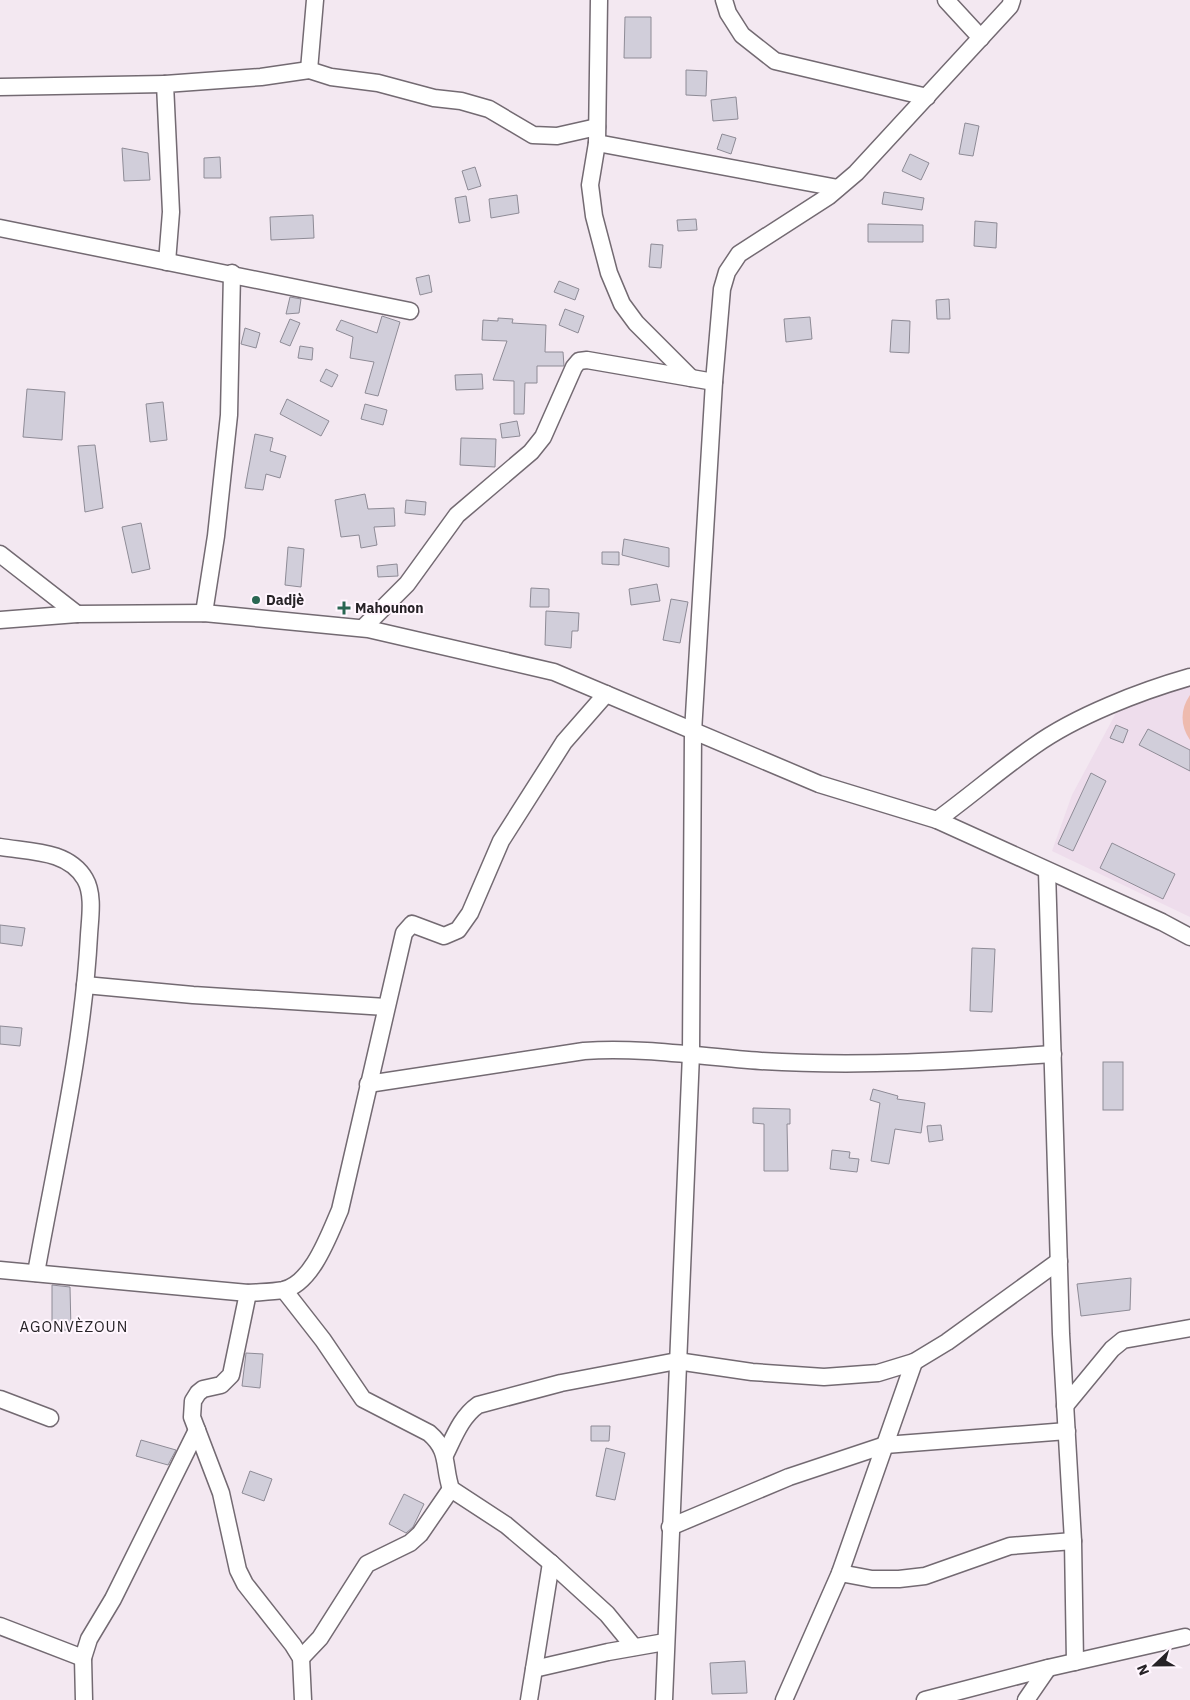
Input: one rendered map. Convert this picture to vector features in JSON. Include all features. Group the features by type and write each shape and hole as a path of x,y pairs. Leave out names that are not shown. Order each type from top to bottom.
{"street":[{"path":"309,70 315,0"},
{"path":"599,0 597,135 590,185 594,216 612,281 622,304 636,323 691,378"},
{"path":"724,0 728,13 742,35 775,61 926,97"},
{"path":"946,0 982,38"},
{"path":"664,1700 691,1054 693,732 714,382 722,289 732,262 739,254 838,188 856,173 982,38 1012,2"},
{"path":"0,87 165,84 261,77 309,70 331,77 378,83 434,98 460,101 490,109 533,135 597,135 838,188"},
{"path":"165,84 171,212 167,262"},
{"path":"0,228 410,311"},
{"path":"204,613 216,536 229,415 232,274"},
{"path":"363,628 407,584 458,515 531,452 543,436 574,367 579,361 587,360 714,382"},
{"path":"0,554 77,614"},
{"path":"0,620 77,614 204,613 363,628 554,672 819,784 938,820 1190,936"},
{"path":"938,820 1034,745 1124,700 1190,677"},
{"path":"0,1270 248,1293 284,1290 302,1279 324,1246 340,1210 404,933 412,924 444,936 458,930 470,913 501,841 564,742 606,694"},
{"path":"0,847 57,856 72,862 86,880 90,903 85,985 68,1106 36,1273"},
{"path":"1048,871 1059,1261 1073,1541 1075,1662"},
{"path":"85,985 193,995 386,1007"},
{"path":"368,1084 584,1051 619,1049 761,1061 833,1064 944,1062 1053,1054"},
{"path":"445,1455 469,1411 478,1405 570,1381 677,1362 752,1372 824,1377 878,1373 914,1362 947,1342 1059,1261"},
{"path":"284,1290 323,1340 363,1399 429,1433 437,1440 445,1455 451,1489 415,1539 400,1549 376,1558 360,1572 320,1638 301,1658"},
{"path":"248,1293 231,1375 221,1385 203,1389 193,1400 192,1417 221,1494 238,1570 245,1584 301,1658 303,1700"},
{"path":"1065,1406 1112,1349 1123,1340 1190,1328"},
{"path":"784,1700 840,1573 914,1362"},
{"path":"0,1399 50,1418"},
{"path":"84,1700 83,1658 94,1627 113,1599 197,1430"},
{"path":"670,1527 789,1477 885,1445 1066,1431"},
{"path":"451,1489 506,1526 551,1563 606,1614 634,1647"},
{"path":"840,1573 872,1578 899,1579 926,1576 1010,1546 1073,1541"},
{"path":"530,1700 551,1563"},
{"path":"0,1626 83,1658"},
{"path":"925,1700 1048,1668 1185,1637"},
{"path":"534,1669 665,1642"},
{"path":"1026,1700 1048,1668"}],"shaded area":[{"path":"1190,681 1190,917 1052,851 1072,795 1116,713 1165,690"},
{"path":"1190,695 1190,740 1184,729 1182,718 1184,706"}],"building":[{"path":"625,17 651,17 651,58 624,58"},
{"path":"686,70 707,71 706,96 686,95"},
{"path":"736,97 738,119 713,121 711,100"},
{"path":"965,123 979,126 973,156 959,154"},
{"path":"722,134 736,138 731,154 717,149"},
{"path":"122,148 148,153 150,180 124,181"},
{"path":"910,154 929,163 921,180 902,171"},
{"path":"220,157 221,178 204,178 204,158"},
{"path":"475,167 481,186 468,190 462,171"},
{"path":"884,192 924,198 922,210 882,204"},
{"path":"517,195 519,213 491,218 489,199"},
{"path":"466,196 470,221 459,223 455,198"},
{"path":"313,215 314,238 271,240 270,217"},
{"path":"696,219 697,230 678,231 677,220"},
{"path":"975,221 997,223 996,248 974,246"},
{"path":"868,224 923,225 923,242 868,242"},
{"path":"651,244 663,245 661,268 649,267"},
{"path":"429,275 432,292 420,295 416,278"},
{"path":"559,281 579,289 575,300 554,292"},
{"path":"290,297 301,299 299,313 286,314"},
{"path":"949,299 950,319 937,319 936,300"},
{"path":"565,309 584,316 578,333 559,325"},
{"path":"382,316 400,322 378,396 365,393 374,362 350,358 353,337 336,330 341,320 377,333"},
{"path":"810,317 812,339 786,342 784,319"},
{"path":"498,318 513,319 512,323 546,325 545,352 563,352 564,366 537,366 537,383 525,383 524,414 514,414 514,381 493,380 507,341 482,340 483,320 498,321"},
{"path":"290,319 300,323 290,346 280,342"},
{"path":"892,320 910,321 909,353 890,352"},
{"path":"245,328 260,333 256,348 241,344"},
{"path":"300,346 313,348 312,360 298,358"},
{"path":"326,369 338,375 332,387 320,381"},
{"path":"482,374 483,389 456,390 455,375"},
{"path":"27,389 65,392 62,440 23,437"},
{"path":"287,399 329,421 321,436 280,414"},
{"path":"163,402 167,440 150,442 146,404"},
{"path":"365,404 387,410 383,425 361,419"},
{"path":"517,421 520,436 502,438 500,424"},
{"path":"255,434 273,438 270,451 286,456 280,478 266,474 263,490 245,488"},
{"path":"461,438 496,439 495,467 460,465"},
{"path":"95,445 103,508 85,512 78,446"},
{"path":"365,494 368,509 394,508 395,526 374,527 377,545 361,548 359,535 341,537 335,500"},
{"path":"406,500 426,502 425,515 405,513"},
{"path":"141,523 150,569 132,573 122,527"},
{"path":"624,539 669,548 669,567 622,555"},
{"path":"288,547 304,549 301,587 285,585"},
{"path":"602,552 619,552 619,565 602,564"},
{"path":"397,564 398,576 378,577 377,566"},
{"path":"657,584 660,601 631,605 629,589"},
{"path":"531,588 549,589 549,607 530,607"},
{"path":"671,599 688,602 680,643 663,640"},
{"path":"546,611 579,613 578,631 572,631 571,648 545,645"},
{"path":"1116,725 1128,730 1123,743 1110,738"},
{"path":"1148,729 1190,750 1190,771 1139,745"},
{"path":"1091,773 1106,781 1073,851 1058,844"},
{"path":"1112,843 1175,874 1163,899 1100,868"},
{"path":"0,925 25,928 22,946 0,943"},
{"path":"972,948 995,949 992,1012 970,1011"},
{"path":"0,1026 22,1028 20,1046 0,1044"},
{"path":"1103,1062 1123,1062 1123,1110 1103,1110"},
{"path":"873,1089 898,1096 897,1099 925,1103 921,1133 895,1129 889,1164 871,1161 880,1103 870,1100"},
{"path":"753,1108 790,1109 790,1124 787,1124 788,1171 764,1171 764,1124 753,1123"},
{"path":"941,1125 943,1140 929,1142 927,1126"},
{"path":"832,1150 850,1152 849,1158 859,1159 857,1172 830,1169"},
{"path":"1131,1278 1130,1310 1081,1316 1077,1284"},
{"path":"52,1285 70,1287 71,1330 52,1330"},
{"path":"246,1353 263,1354 260,1388 242,1386"},
{"path":"591,1426 610,1426 609,1441 591,1441"},
{"path":"141,1440 176,1450 168,1465 136,1456"},
{"path":"606,1448 625,1453 615,1500 596,1496"},
{"path":"250,1471 272,1479 264,1501 242,1493"},
{"path":"404,1494 424,1504 413,1527 406,1533 389,1524"},
{"path":"745,1661 747,1693 712,1694 710,1663"}],"place":[{"name":"Dadjè","path":"256,600"},
{"name":"Mahounon","path":"344,608"}],"district":[{"name":"AGONVÈZOUN","path":"74,1327"}]}
